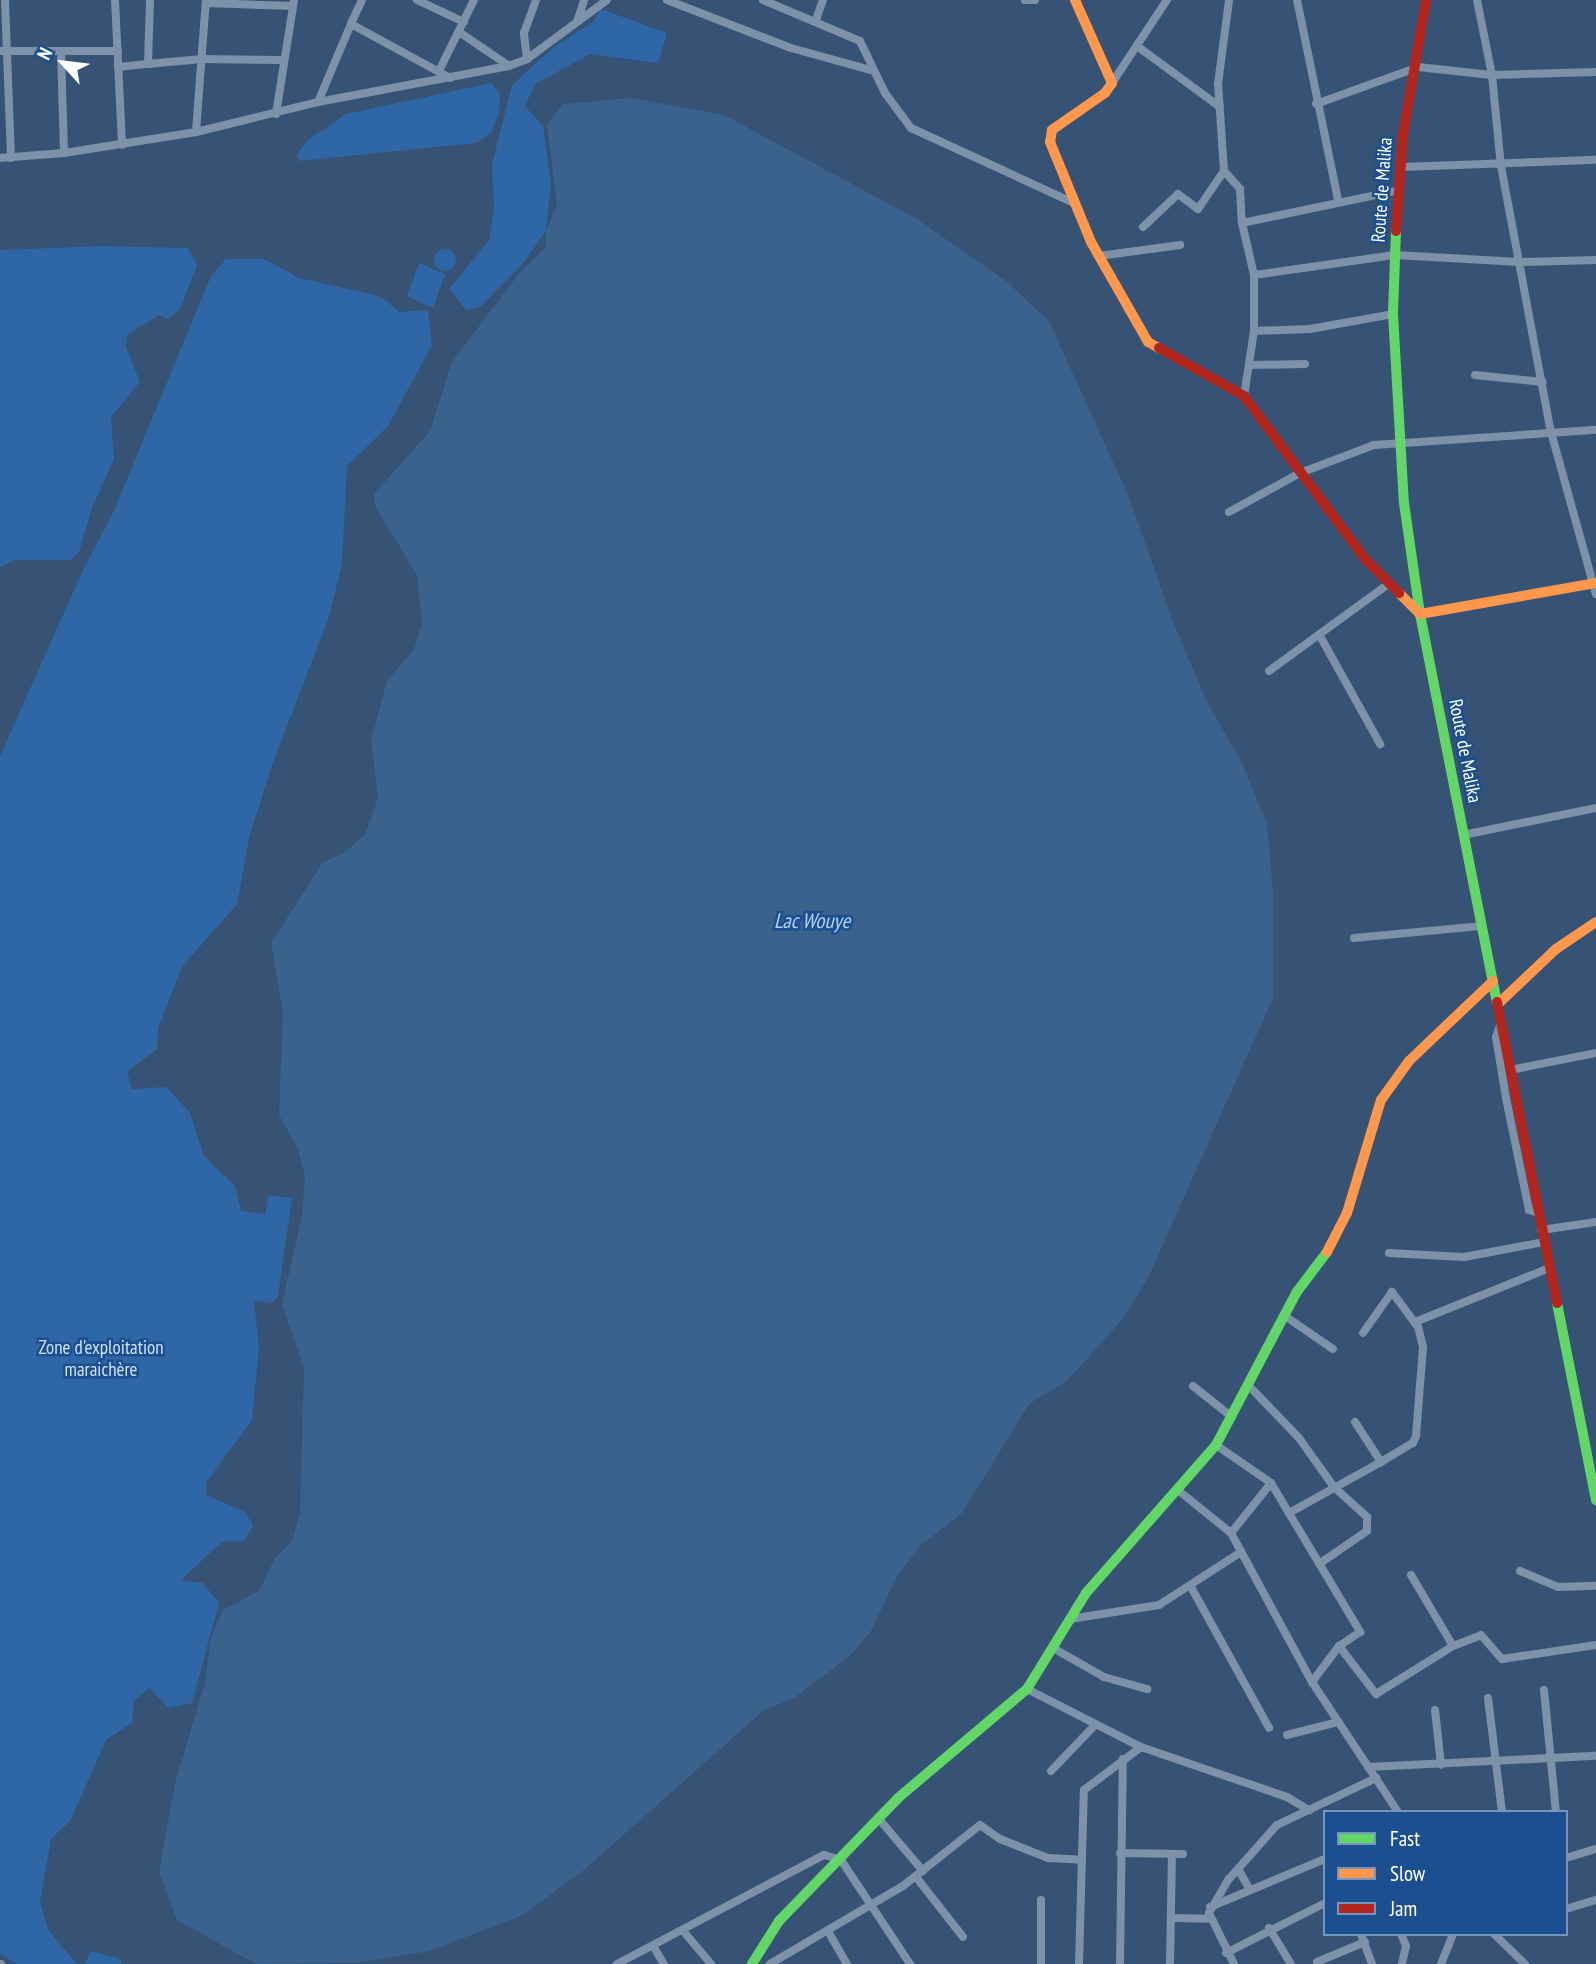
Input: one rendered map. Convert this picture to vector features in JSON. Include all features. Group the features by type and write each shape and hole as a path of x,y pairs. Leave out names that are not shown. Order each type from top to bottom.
{"street":[{"path":"5,0 3,51 10,158"},
{"path":"115,0 122,145"},
{"path":"148,64 150,0"},
{"path":"318,102 362,0"},
{"path":"417,0 464,22"},
{"path":"439,71 474,0"},
{"path":"527,59 524,33 536,0"},
{"path":"577,22 584,0"},
{"path":"0,158 64,153 196,132 318,102 509,66 527,59 607,0"},
{"path":"667,0 791,48 872,70"},
{"path":"763,0 816,20 860,41 872,70 911,128 1074,203"},
{"path":"816,20 823,0"},
{"path":"1025,0 1035,0"},
{"path":"1075,0 1112,83"},
{"path":"1167,0 1112,83 1050,135 1074,203 1099,256 1152,346 1244,396 1387,585 1420,614 1595,587 1551,432 1502,166 1492,75 1477,0"},
{"path":"1143,228 1178,194 1198,209 1224,171 1219,66 1229,0"},
{"path":"1297,0 1316,104 1338,200"},
{"name":"Route de Malika","path":"1426,0 1401,167 1395,255 1393,314 1398,443 1420,614 1549,1268 1593,1472 1596,1500"},
{"path":"196,132 206,1 294,3 276,114"},
{"path":"351,24 450,78"},
{"path":"459,32 509,66"},
{"path":"1137,46 1220,107"},
{"path":"3,51 118,51"},
{"path":"61,51 64,153"},
{"path":"118,67 202,59 284,60"},
{"path":"1316,104 1418,67 1492,75 1596,72"},
{"path":"1401,167 1502,166 1596,160"},
{"path":"1224,171 1240,189 1242,223 1254,275 1254,331 1244,396"},
{"path":"1242,223 1338,200 1400,190"},
{"path":"1099,256 1181,245"},
{"path":"1254,275 1395,255 1520,262 1596,260"},
{"path":"1254,331 1310,330 1393,314"},
{"path":"1250,365 1305,364"},
{"path":"1475,375 1543,383"},
{"path":"1229,512 1300,473 1356,449 1398,443 1596,430"},
{"path":"1269,671 1387,585"},
{"path":"1320,636 1380,744"},
{"path":"1463,835 1596,808"},
{"path":"1498,1004 1556,949 1596,922"},
{"path":"1354,938 1482,926"},
{"path":"752,1964 779,1921 879,1819 935,1764 1027,1689 1101,1574 1179,1491 1216,1445 1250,1387 1285,1316 1348,1213 1381,1100 1409,1062 1493,981"},
{"path":"1501,1022 1496,1037 1528,1210 1538,1213"},
{"path":"1510,1070 1596,1054"},
{"path":"1390,1253 1464,1257 1596,1222"},
{"path":"1415,1322 1549,1268"},
{"path":"1289,1513 1413,1443 1416,1436 1423,1347 1415,1322 1392,1292 1363,1334"},
{"path":"1285,1316 1333,1349"},
{"path":"1193,1386 1232,1416"},
{"path":"1250,1387 1299,1437 1334,1487 1367,1517 1367,1531 1319,1564"},
{"path":"1355,1422 1381,1462"},
{"path":"1216,1445 1271,1483 1360,1632 1339,1646 1312,1682"},
{"path":"1231,1533 1271,1483"},
{"path":"1179,1491 1231,1533 1312,1682 1397,1810"},
{"path":"1070,1619 1146,1610 1191,1587 1241,1552"},
{"path":"1520,1572 1558,1587 1596,1586"},
{"path":"1411,1575 1453,1646"},
{"path":"1191,1587 1269,1728"},
{"path":"1339,1646 1376,1694 1453,1646 1486,1636 1502,1659 1596,1645"},
{"path":"1053,1648 1104,1677 1147,1689"},
{"path":"1027,1689 1141,1746 1287,1797 1309,1810"},
{"path":"1544,1690 1556,1810"},
{"path":"1488,1698 1502,1810"},
{"path":"1435,1710 1441,1765"},
{"path":"1287,1735 1338,1722"},
{"path":"1051,1771 1095,1725"},
{"path":"1079,1964 1085,1787 1141,1746"},
{"path":"1368,1767 1496,1763 1596,1756"},
{"path":"1120,1964 1123,1759"},
{"path":"1234,1964 1210,1919 1210,1907 1238,1869 1277,1825 1376,1778"},
{"path":"879,1819 963,1937"},
{"path":"770,1964 829,1933 872,1906 919,1874 980,1825 1000,1839 1048,1858 1082,1860"},
{"path":"1568,1857 1596,1849"},
{"path":"1120,1853 1184,1854"},
{"path":"1170,1964 1172,1854"},
{"path":"617,1964 684,1932 816,1857 841,1860 909,1964"},
{"path":"1210,1907 1323,1860"},
{"path":"1238,1869 1250,1890"},
{"path":"1041,1900 1041,1964"},
{"path":"1568,1908 1596,1900"},
{"path":"1226,1953 1269,1928 1323,1904"},
{"path":"1171,1918 1210,1919"},
{"path":"1269,1928 1291,1964"},
{"path":"684,1932 712,1964"},
{"path":"829,1933 846,1964"},
{"path":"1402,1936 1406,1947 1402,1964"},
{"path":"1440,1964 1452,1936"},
{"path":"1499,1936 1525,1964"},
{"path":"1317,1962 1363,1938 1371,1964"},
{"path":"653,1947 664,1964"}],"green space":[{"path":"601,9 667,33 658,63 590,54 535,84 525,106 543,126 551,183 546,231 521,266 481,306 467,311 449,289 489,240 494,210 492,164 512,85 554,47 593,22"},
{"path":"491,83 500,94 499,113 491,133 476,143 300,161 296,155 308,140 346,114"},
{"path":"103,246 188,248 197,265 180,309 168,319 159,315 128,334 126,347 140,382 111,417 114,459 92,508 79,552 70,560 15,560 0,567 0,250"},
{"path":"445,249 455,256 456,260 449,270 445,271 435,264 434,260 441,250"},
{"name":"Zone d'exploitation maraichère","path":"226,259 265,259 299,278 379,296 400,312 428,310 432,345 388,426 347,466 342,564 329,617 272,765 249,838 237,904 182,967 158,1028 157,1049 127,1072 132,1089 166,1087 190,1113 204,1156 235,1186 241,1211 265,1214 269,1195 292,1198 278,1296 272,1303 254,1301 259,1348 252,1420 206,1483 207,1495 245,1512 253,1525 244,1541 222,1542 181,1580 203,1583 219,1603 192,1703 168,1708 149,1688 134,1701 132,1723 106,1740 70,1821 51,1839 40,1902 49,1931 77,1964 17,1964 0,1954 0,756 84,568 113,513 211,276"},
{"path":"419,263 445,274 433,308 407,296"},
{"path":"90,1951 121,1959 121,1964 85,1964"}],"water":[{"name":"Lac Wouye","path":"631,98 724,115 917,219 1006,281 1049,321 1129,497 1172,619 1207,702 1242,763 1267,824 1273,891 1273,998 1148,1278 1122,1320 1068,1380 1029,1404 962,1513 921,1545 896,1578 871,1631 850,1656 794,1698 763,1711 584,1870 523,1915 430,1951 357,1963 256,1964 177,1920 159,1872 175,1783 205,1683 211,1637 223,1610 259,1591 275,1558 292,1541 300,1514 304,1368 282,1304 302,1216 305,1176 297,1147 279,1115 283,1012 271,943 323,862 341,855 365,835 378,798 371,740 387,681 414,649 422,623 417,575 375,506 374,494 430,431 452,362 520,272 546,247 546,231 557,205 547,124 563,104"}],"traffic: fast":[{"path":"1396,231 1393,314 1404,503 1420,614 1497,1002"},
{"path":"752,1964 779,1921 898,1798 1027,1689 1086,1593 1216,1445 1296,1293 1327,1252"},
{"path":"1557,1303 1596,1500"}],"traffic: slow":[{"path":"1075,0 1112,83 1105,93 1052,130 1050,142 1091,242 1148,342 1159,348"},
{"path":"1399,593 1420,614 1596,583"},
{"path":"1498,1004 1556,949 1596,922"},
{"path":"1327,1252 1347,1213 1381,1100 1409,1061 1493,981"}],"traffic: jam":[{"path":"1396,231 1403,135 1426,0"},
{"path":"1159,348 1244,396 1366,560 1399,593"},
{"path":"1497,1002 1557,1303"}]}
